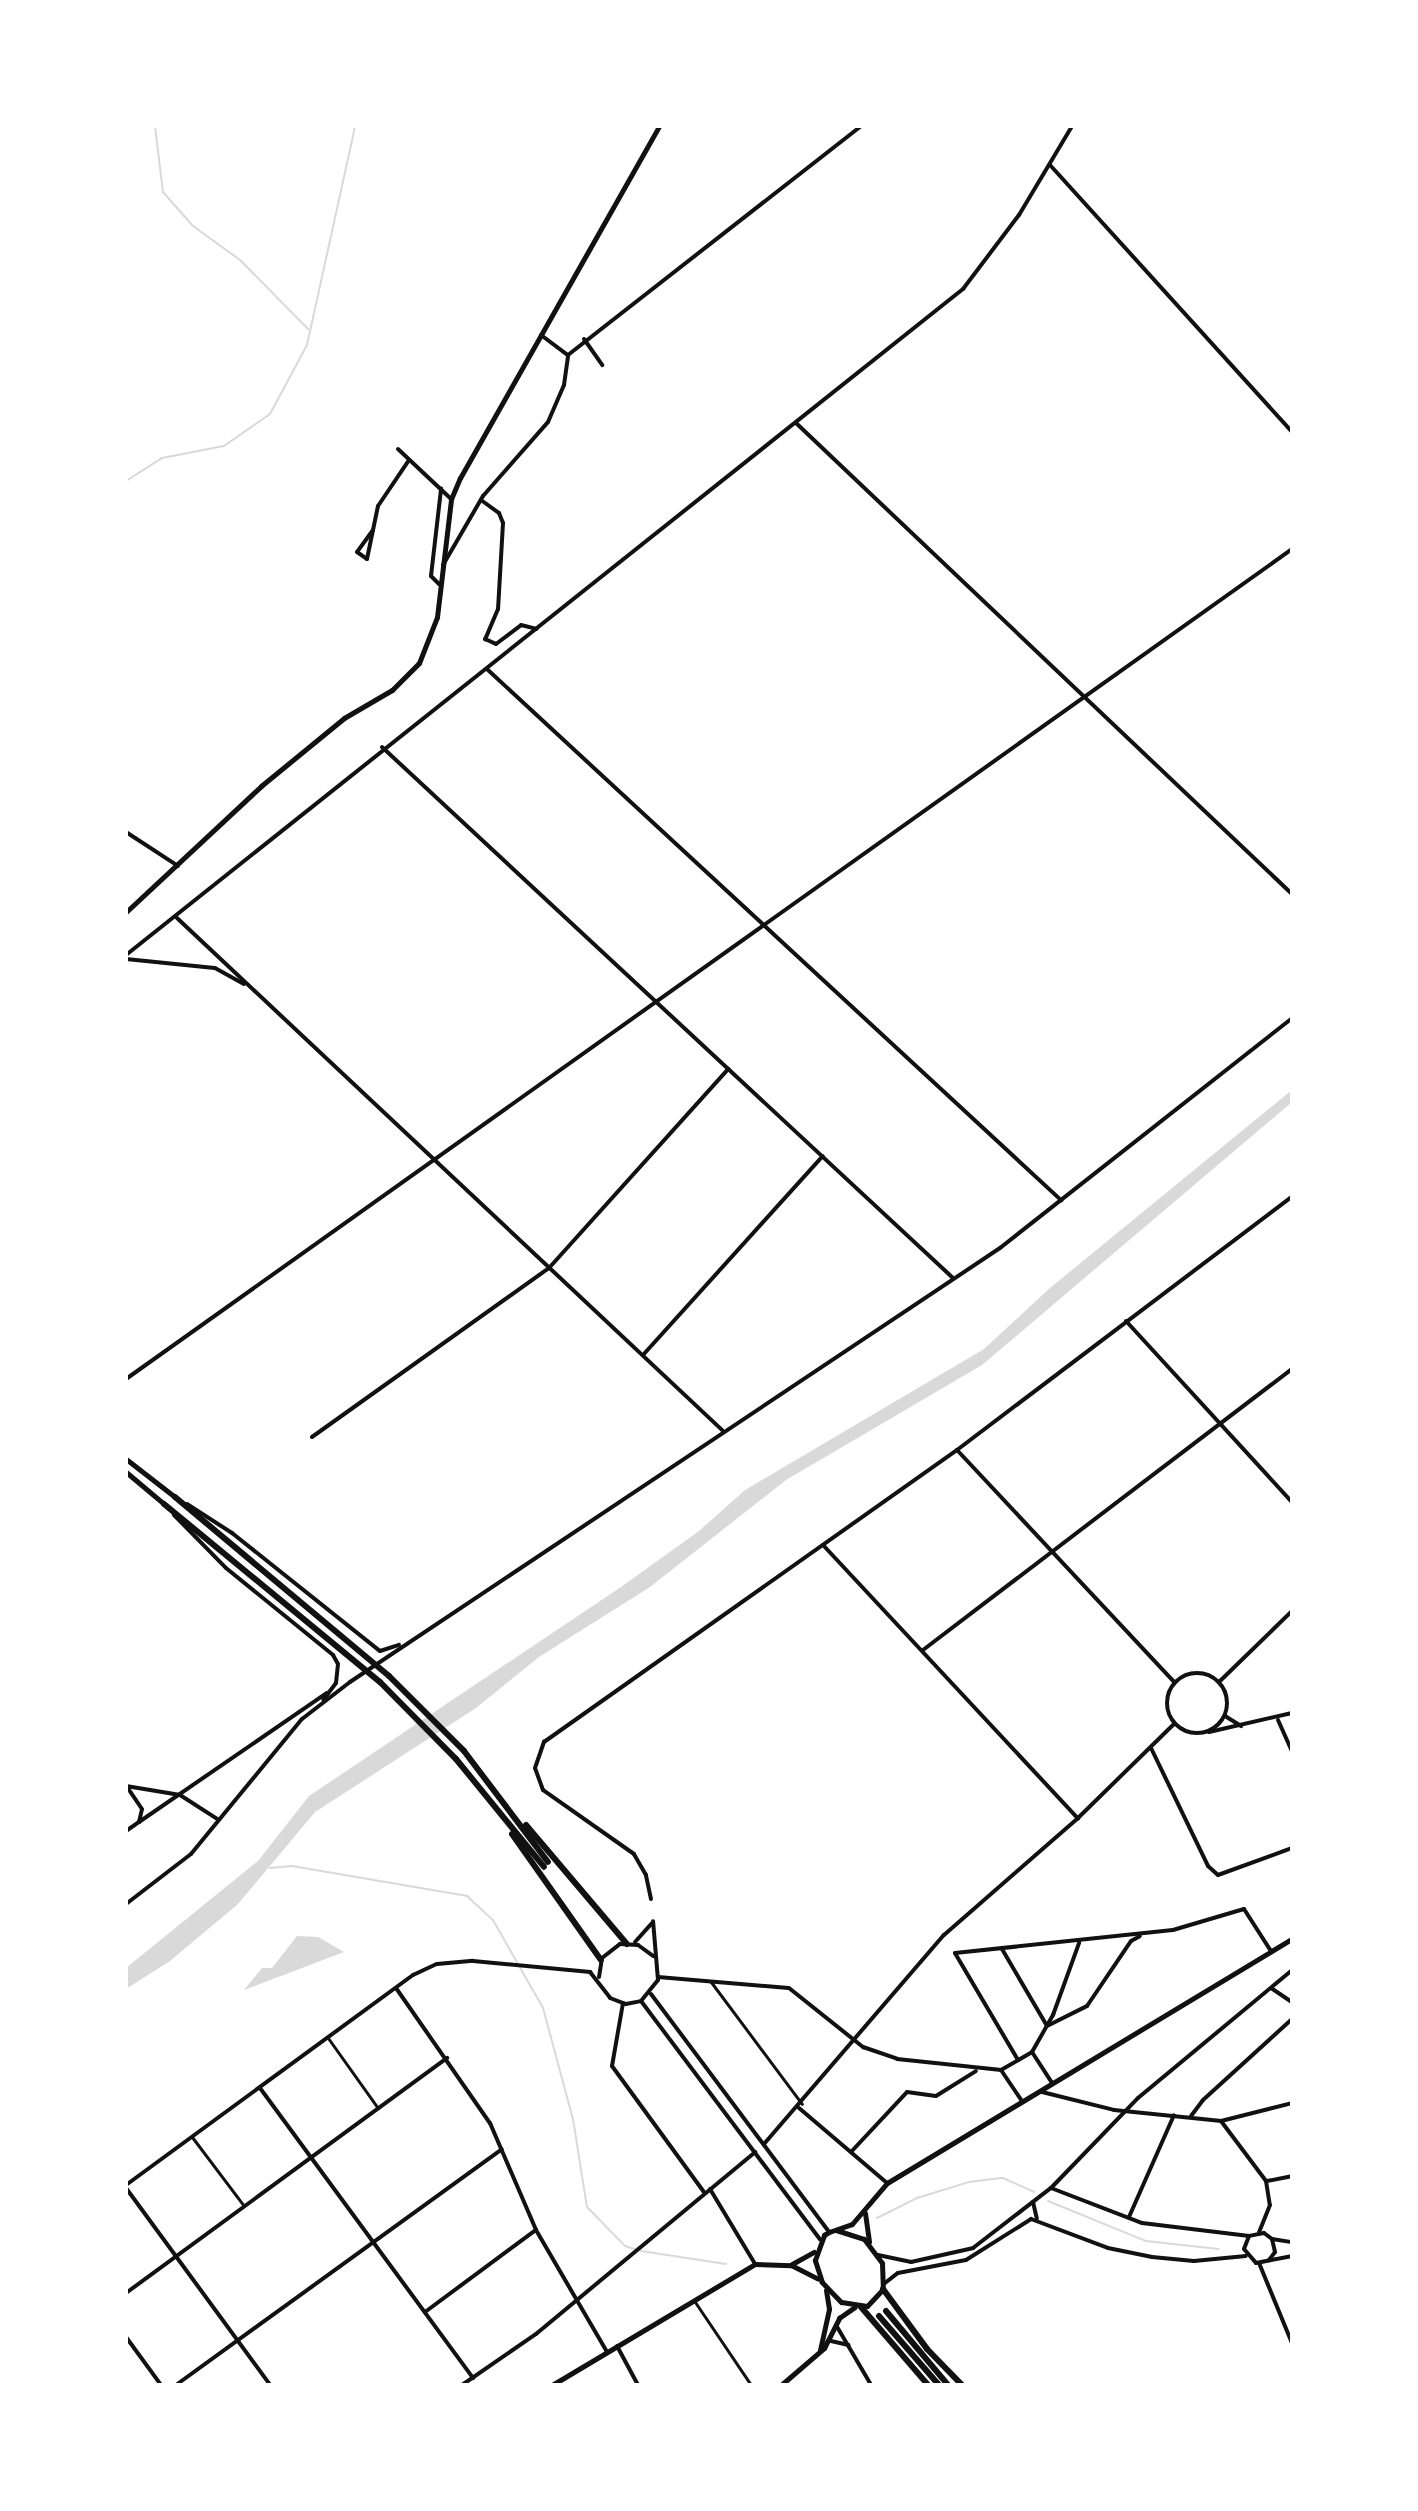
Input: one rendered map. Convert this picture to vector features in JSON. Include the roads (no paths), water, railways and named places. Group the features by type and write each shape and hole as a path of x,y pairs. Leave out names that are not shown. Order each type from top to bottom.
{"highway":[{"path":"175,1497 364,1652 495,1789 628,1944"},
{"path":"164,1504 356,1661 416,1718 546,1864 495,1789"},
{"path":"485,1795 601,1962"},
{"path":"884,2286 927,2349 962,2385"},
{"path":"858,2307 928,2385"},
{"path":"886,2311 948,2385"},
{"path":"879,2316 939,2385"}],"street":[{"path":"126,912 178,866 209,831 330,729 407,677 427,650 437,617 440,570 451,499 659,126"},
{"path":"440,570 481,500 548,422 564,385 568,355 584,339 861,126"},
{"path":"126,957 382,747 488,670 963,289 1050,165 1072,126"},
{"path":"1050,165 1292,432"},
{"path":"541,335 568,355"},
{"path":"584,339 602,365"},
{"path":"796,423 1292,894"},
{"path":"398,449 451,499"},
{"path":"373,530 357,552 367,559 386,488 409,460"},
{"path":"439,584 431,576 441,489"},
{"path":"481,500 499,513 503,523 498,609 485,639 496,644 521,625 538,629"},
{"path":"126,1379 1086,700 1292,549"},
{"path":"488,670 1061,1200"},
{"path":"382,747 953,1278"},
{"path":"126,832 178,866"},
{"path":"177,918 722,1430"},
{"path":"126,957 215,968 249,987"},
{"path":"126,1904 191,1854 302,1719 321,1704 722,1430 953,1278 1061,1200 1292,1018"},
{"path":"312,1437 549,1268 728,1069"},
{"path":"643,1355 823,1156"},
{"path":"651,1899 646,1875 634,1854 543,1790 535,1768 540,1748 558,1730 957,1450 1292,1197"},
{"path":"1126,1321 1292,1502"},
{"path":"923,1650 1292,1369"},
{"path":"957,1450 1174,1682"},
{"path":"126,1459 175,1497 232,1533 380,1651 409,1641"},
{"path":"126,1472 164,1504 226,1568 333,1655 338,1664 330,1691 321,1704"},
{"path":"822,1544 1078,1818"},
{"path":"1219,1682 1292,1611"},
{"path":"1174,1682 1201,1673 1219,1682 1227,1699 1225,1716 1207,1733"},
{"path":"127,1830 330,1691 350,1682"},
{"path":"1174,1682 1166,1703 1174,1724 1182,1731 1207,1733 1244,1727 1278,1720 1292,1713"},
{"path":"1225,1716 1244,1727"},
{"path":"1278,1720 1292,1751"},
{"path":"764,2144 800,2106 944,1935 1078,1818 1174,1724"},
{"path":"1151,1748 1208,1866 1218,1875 1292,1848"},
{"path":"126,1786 180,1795 219,1820"},
{"path":"126,1786 142,1809 139,1822"},
{"path":"1018,2060 955,1953 1079,1943 1144,1934 1244,1909 1271,1951"},
{"path":"270,2385 126,2186 426,1969 460,1961 586,1971 600,1983 610,1998 623,2003 641,2001 651,1994 658,1977 653,1921 644,1937 613,1947 601,1962 586,1971"},
{"path":"1047,2026 1087,2006 1131,1941 1144,1934"},
{"path":"818,2355 827,2321 824,2285 815,2252 820,2239 865,2212 887,2183 1292,1939"},
{"path":"658,1977 789,1988 854,2040 897,2059 978,2070 1001,2070 1032,2052 1047,2026 1079,1943"},
{"path":"628,1944 645,1948 656,1961"},
{"path":"1002,1949 1047,2026"},
{"path":"600,1983 601,1962"},
{"path":"878,2255 899,2263 960,2254 1051,2188 1126,2111 1292,1970"},
{"path":"711,1982 800,2106 887,2183"},
{"path":"396,1988 447,2058 502,2149 536,2230 607,2352"},
{"path":"1270,1988 1292,2002"},
{"path":"651,1994 832,2231 870,2244"},
{"path":"641,2001 820,2239"},
{"path":"623,2003 612,2066 704,2192"},
{"path":"1191,2116 1292,2019"},
{"path":"328,2038 378,2108"},
{"path":"1032,2052 1053,2084"},
{"path":"126,2293 447,2058"},
{"path":"851,2152 907,2092 936,2096 978,2070"},
{"path":"1001,2070 1023,2103"},
{"path":"260,2088 473,2378"},
{"path":"1042,2092 1126,2111 1221,2121 1292,2100"},
{"path":"1129,2217 1174,2115"},
{"path":"1051,2188 1129,2217 1175,2229 1249,2236 1259,2232 1270,2205 1266,2181 1221,2121"},
{"path":"192,2137 244,2206"},
{"path":"176,2385 502,2149"},
{"path":"462,2385 577,2298 755,2152"},
{"path":"1266,2181 1292,2176"},
{"path":"710,2189 755,2264"},
{"path":"1033,2202 1038,2220"},
{"path":"865,2212 870,2244 878,2255 884,2286"},
{"path":"781,2385 831,2341 836,2325 858,2307 875,2302 884,2286 898,2273 966,2260 1031,2219 1108,2248 1152,2257 1194,2261 1246,2256 1259,2263 1292,2343"},
{"path":"425,2312 536,2230"},
{"path":"1259,2232 1272,2239 1292,2242"},
{"path":"1246,2256 1249,2236"},
{"path":"1269,2260 1275,2252 1272,2239"},
{"path":"791,2265 815,2252"},
{"path":"1259,2263 1292,2256"},
{"path":"552,2385 755,2264 791,2265 858,2307"},
{"path":"694,2300 751,2385"},
{"path":"836,2325 871,2385"},
{"path":"126,2337 161,2385"},
{"path":"831,2341 849,2345"},
{"path":"617,2346 638,2385"}],"waterway":[{"path":"155,126 163,192 193,226 240,260 308,329"},
{"path":"126,481 162,458 224,446 270,414 307,345 355,126"},
{"path":"270,1868 292,1866 467,1896 493,1920 543,2008 573,2119 587,2207 625,2246 635,2249"},
{"path":"877,2218 917,2198 969,2182 1003,2178 1034,2192"},
{"path":"1048,2201 1146,2241 1219,2249"},
{"path":"641,2251 726,2264"}]}
